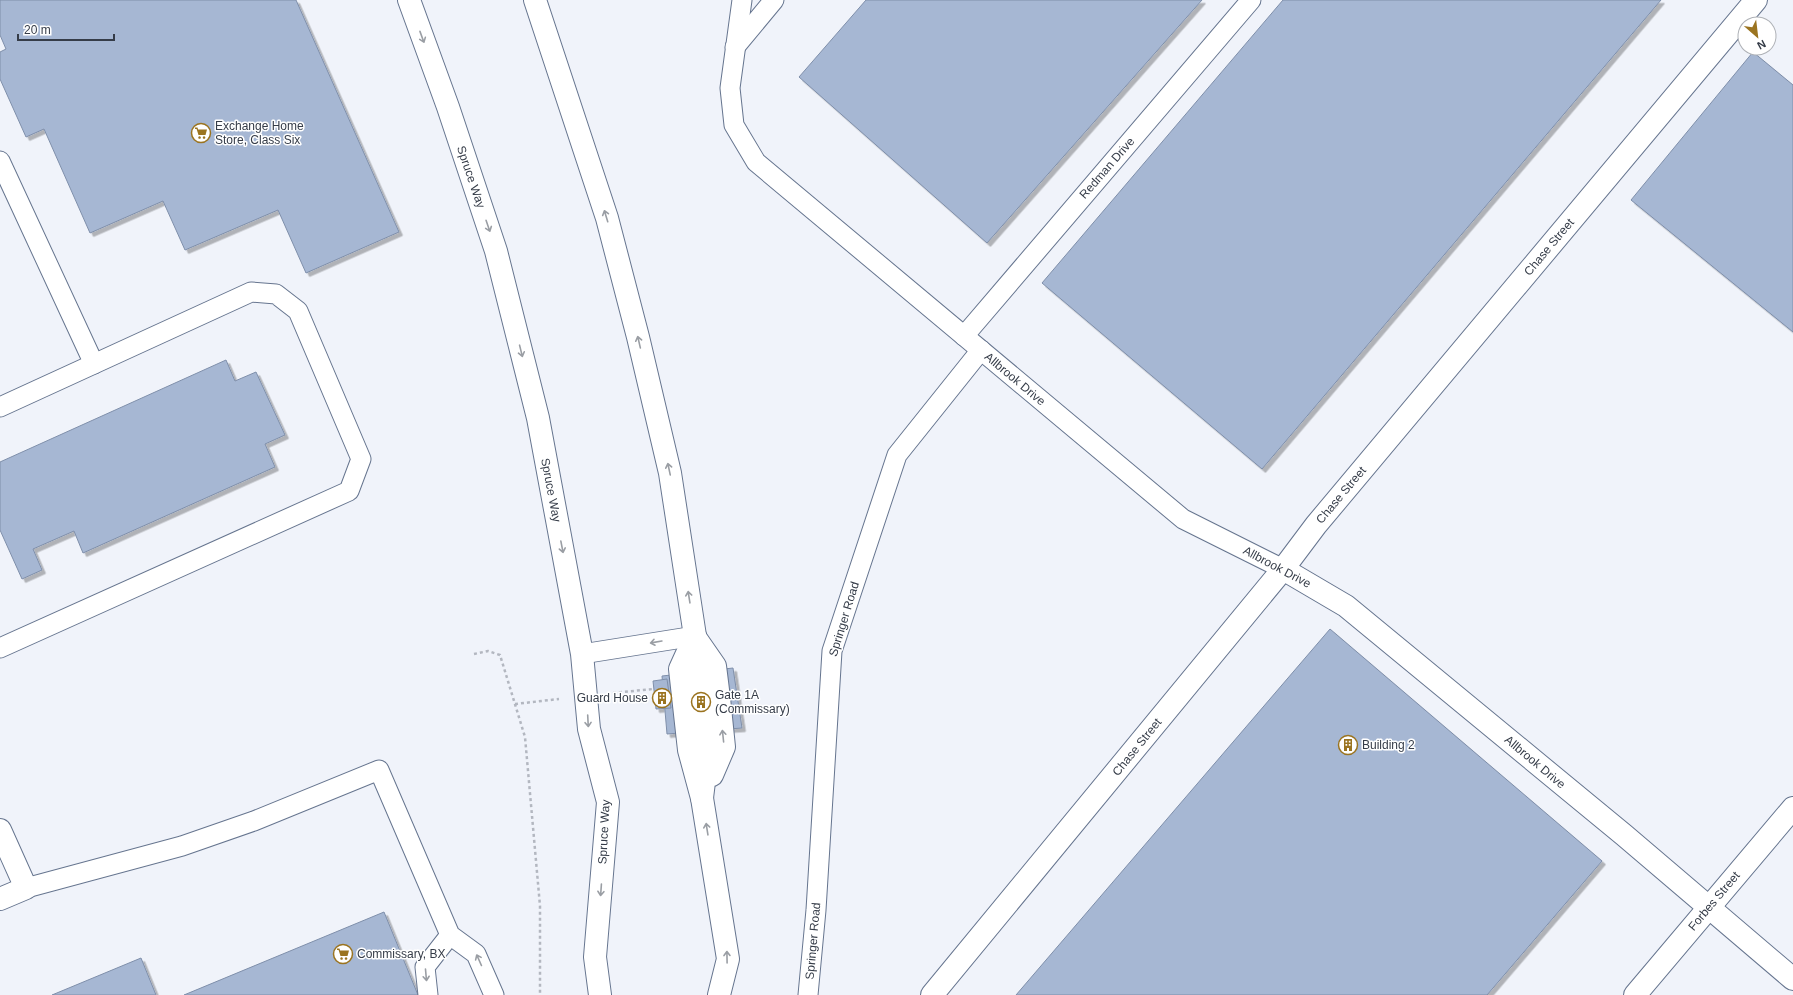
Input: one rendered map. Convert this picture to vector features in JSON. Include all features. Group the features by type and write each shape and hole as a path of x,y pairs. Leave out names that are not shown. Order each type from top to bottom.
{"street":[{"name":"Spruce Way","path":"409,0 448,107 496,251 538,418 582,654 589,729 608,802 595,956 600,995"},
{"path":"535,0 607,218 638,337 670,473 695,636 708,748 702,798 728,959 719,995"},
{"name":"Chase Street","path":"932,995 1283,569 1316,525 1756,0"},
{"name":"Allbrook Drive","path":"1283,569 1346,606 1708,907 1793,980"},
{"name":"Forbes Street","path":"1635,995 1793,808"},
{"path":"0,830 26,888 0,899"}],"lane":[{"name":"Allbrook Drive","path":"742,0 730,88 734,125 756,162 1183,519 1283,569"},
{"path":"735,48 774,0"},
{"name":"Redman Drive","path":"964,336 1251,0"},
{"path":"0,161 94,364"},
{"path":"0,408 251,292 276,294 298,311 361,459 349,491 0,648"},
{"name":"Springer Road","path":"808,995 816,910 832,652 897,455 981,350"},
{"path":"582,654 695,636"},
{"path":"26,888 182,846 254,821 379,770 450,935 476,954 494,995"},
{"path":"428,995 425,967 450,935"}],"path":[{"path":"474,654 488,651 500,655 526,737 540,906 540,995"}],"building":[{"name":"Exchange Home Store, Class Six","path":"0,0 296,0 399,232 306,273 278,210 185,250 163,201 90,233 44,129 26,137 0,79 0,52 6,49 0,35"},
{"path":"866,0 1202,0 987,243 799,77"},
{"path":"1283,0 1661,0 1262,469 1042,283"},
{"path":"1750,56 1758,56 1793,85 1793,332 1631,200"},
{"path":"226,360 235,381 256,372 285,435 265,444 275,467 83,553 74,531 33,549 42,570 22,579 0,530 0,462"},
{"name":"Building 2","path":"1330,629 1602,861 1487,995 1016,995"},
{"name":"Gate 1A (Commissary)","path":"733,668 742,728 667,734 662,676"},
{"name":"Guard House","path":"667,679 671,708 656,709 653,681"},
{"name":"Commissary, BX","path":"384,912 418,995 184,995"},
{"path":"141,958 156,995 52,995"}],"place":[{"name":"Exchange Home Store, Class Six","path":"201,133"},
{"name":"Guard House","path":"662,698"},
{"name":"Gate 1A (Commissary)","path":"701,702"},
{"name":"Building 2","path":"1348,745"},
{"name":"Commissary, BX","path":"343,954"}]}
